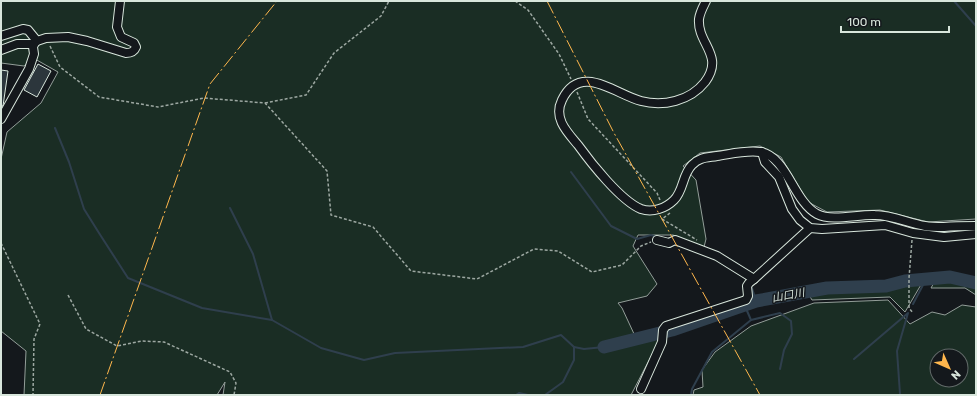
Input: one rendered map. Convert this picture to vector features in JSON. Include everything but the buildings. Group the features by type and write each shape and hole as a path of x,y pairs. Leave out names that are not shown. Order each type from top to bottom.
{"street":[{"path":"1,50 17,44 36,42 46,38 68,37 130,53 136,47 134,43 121,37 117,27 120,1"},
{"path":"706,1 699,18 699,25 712,56 713,64 710,75 703,84 689,95 680,100 657,104 640,101 602,84 581,82 567,92 562,100 559,109 559,116 565,128 591,162 613,187 630,202 641,209 652,210 663,207 674,200 680,192 686,173 692,165 701,158 752,151 762,152 771,156 780,164 802,200 809,209 819,215 829,217 886,216 928,227 976,226"},
{"path":"1,36 23,29 28,30 36,42"},
{"path":"1,119 29,70 34,54 33,47 36,42"},
{"path":"762,152 765,162 779,177 792,209 800,220 810,228 822,229 885,225 913,233 944,237 976,234"},
{"path":"641,389 662,342 666,326 746,300 748,296 747,286 749,283 810,228"},
{"path":"657,240 669,243 675,240 717,256 754,279"}],"path":[{"path":"46,38 60,67 99,97 158,107 204,98 265,103 306,95 334,53 381,16 388,1"},
{"path":"515,1 528,10 560,54 588,119 657,193 663,207"},
{"path":"265,103 327,171 331,215 373,227 411,271 477,279 534,249 558,251 592,272 622,265 641,246 657,240"},
{"path":"672,212 662,220 702,243"},
{"path":"913,233 908,278 909,308 913,313"},
{"path":"1,243 40,324 34,339 33,395"},
{"path":"68,295 86,329 117,346 142,341 164,342 230,372 236,383 234,395"}],"green space":[{"path":"1,1 976,1 976,219 928,222 880,210 827,212 808,202 781,157 760,146 700,153 683,166 696,180 706,239 704,247 673,235 638,235 633,246 657,284 647,296 618,303 622,308 635,336 657,329 658,343 631,395 223,395 225,382 217,395 24,395 26,351 1,331 1,159 7,132 41,103 58,72 35,59 24,66 1,63"},
{"path":"950,279 976,287 976,295 965,288 931,288 935,281"},
{"path":"922,283 905,312 890,297 812,300 809,295 826,292 883,291"},
{"path":"888,300 910,324 932,312 945,315 962,305 976,307 976,395 693,395 694,390 703,387 702,370 715,352 751,326 814,303"}],"waterway":[{"path":"954,1 976,26"},
{"path":"55,128 69,162 84,209 128,278 202,308 272,320 321,348 364,360 395,353 523,347 561,335 574,347 584,349 604,347"},
{"path":"571,172 611,226 637,239 651,235 657,237"},
{"path":"230,208 253,254 272,320"},
{"name":"山口川","path":"604,347 672,330 756,301 827,288 886,286 905,281 950,277 976,283"},
{"path":"913,304 923,285 929,279"},
{"path":"752,288 756,301"},
{"path":"691,395 692,389 712,352 751,320 744,304"},
{"path":"751,320 780,313 791,321 792,334 784,350 780,369"},
{"path":"854,359 908,313 897,351 900,394"},
{"path":"545,395 563,382 574,360 574,347"},
{"path":"516,395 519,393 528,395"}],"power":[{"path":"100,395 210,84 277,1"},
{"path":"547,1 614,133 760,395"}]}
